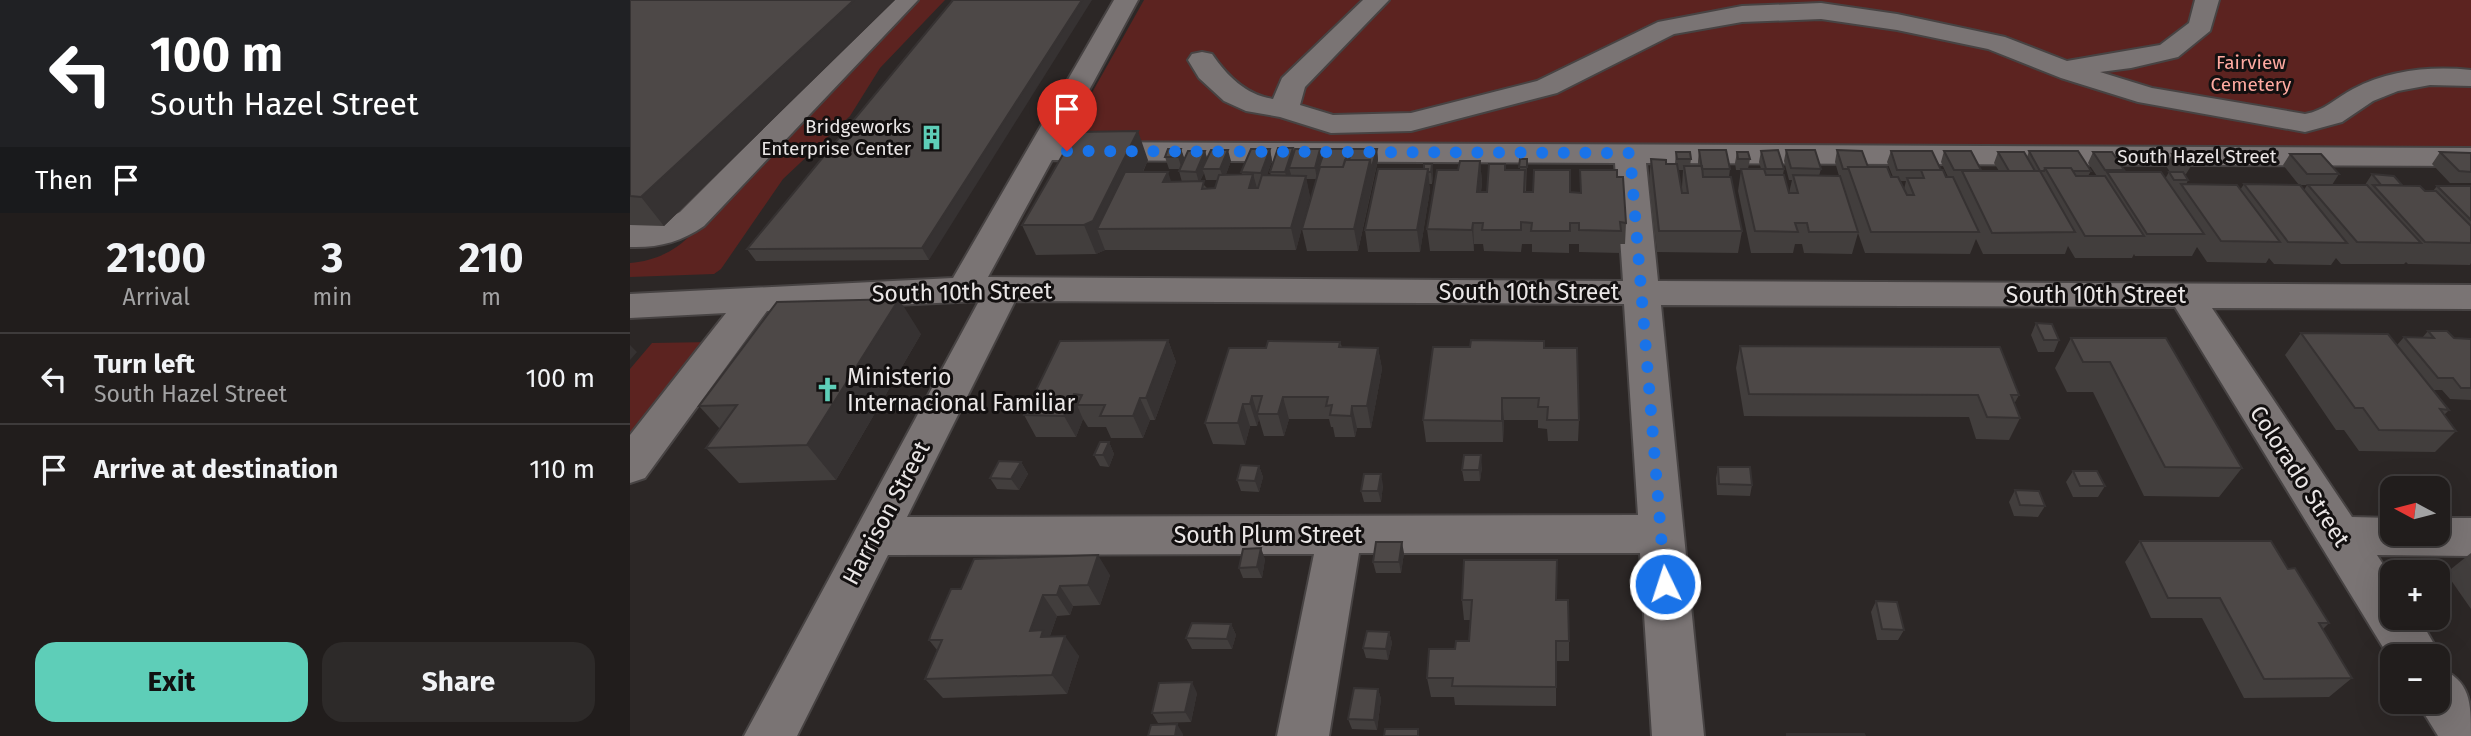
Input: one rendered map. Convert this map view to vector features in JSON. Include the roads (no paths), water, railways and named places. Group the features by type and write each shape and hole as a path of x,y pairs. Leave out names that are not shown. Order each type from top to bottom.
{"street":[{"path":"630,236 651,237 672,233 692,219 906,0"},
{"name":"Harrison Street","path":"770,736 874,536 983,290 1040,151 1126,0"},
{"path":"1284,109 1292,84 1377,0"},
{"path":"2062,68 2131,60 2169,51 2201,26 2207,0"},
{"path":"1202,60 1209,72 1234,95 1256,105 1284,109 1331,124 1411,122 1547,87 1667,27 1742,14 1850,8 1996,43 2148,96 2305,123 2330,120 2364,95 2411,79 2449,76 2471,78"},
{"name":"South Hazel Street","path":"1040,151 2471,157"},
{"path":"1630,153 1678,736"},
{"name":"South 10th Street","path":"630,306 983,290 2471,297"},
{"name":"Colorado Street","path":"2185,295 2408,644"},
{"path":"630,466 756,300"},
{"name":"South Plum Street","path":"874,536 1661,534"},
{"path":"1303,736 1340,535"},
{"path":"2339,536 2471,537"},
{"path":"2450,710 2466,736"}],"place":[{"name":"Bridgeworks Enterprise Center","path":"931,137"},
{"name":"Ministerio Internacional Familiar","path":"827,390"}],"park label":[{"name":"Fairview Cemetery","path":"2251,73"}]}
